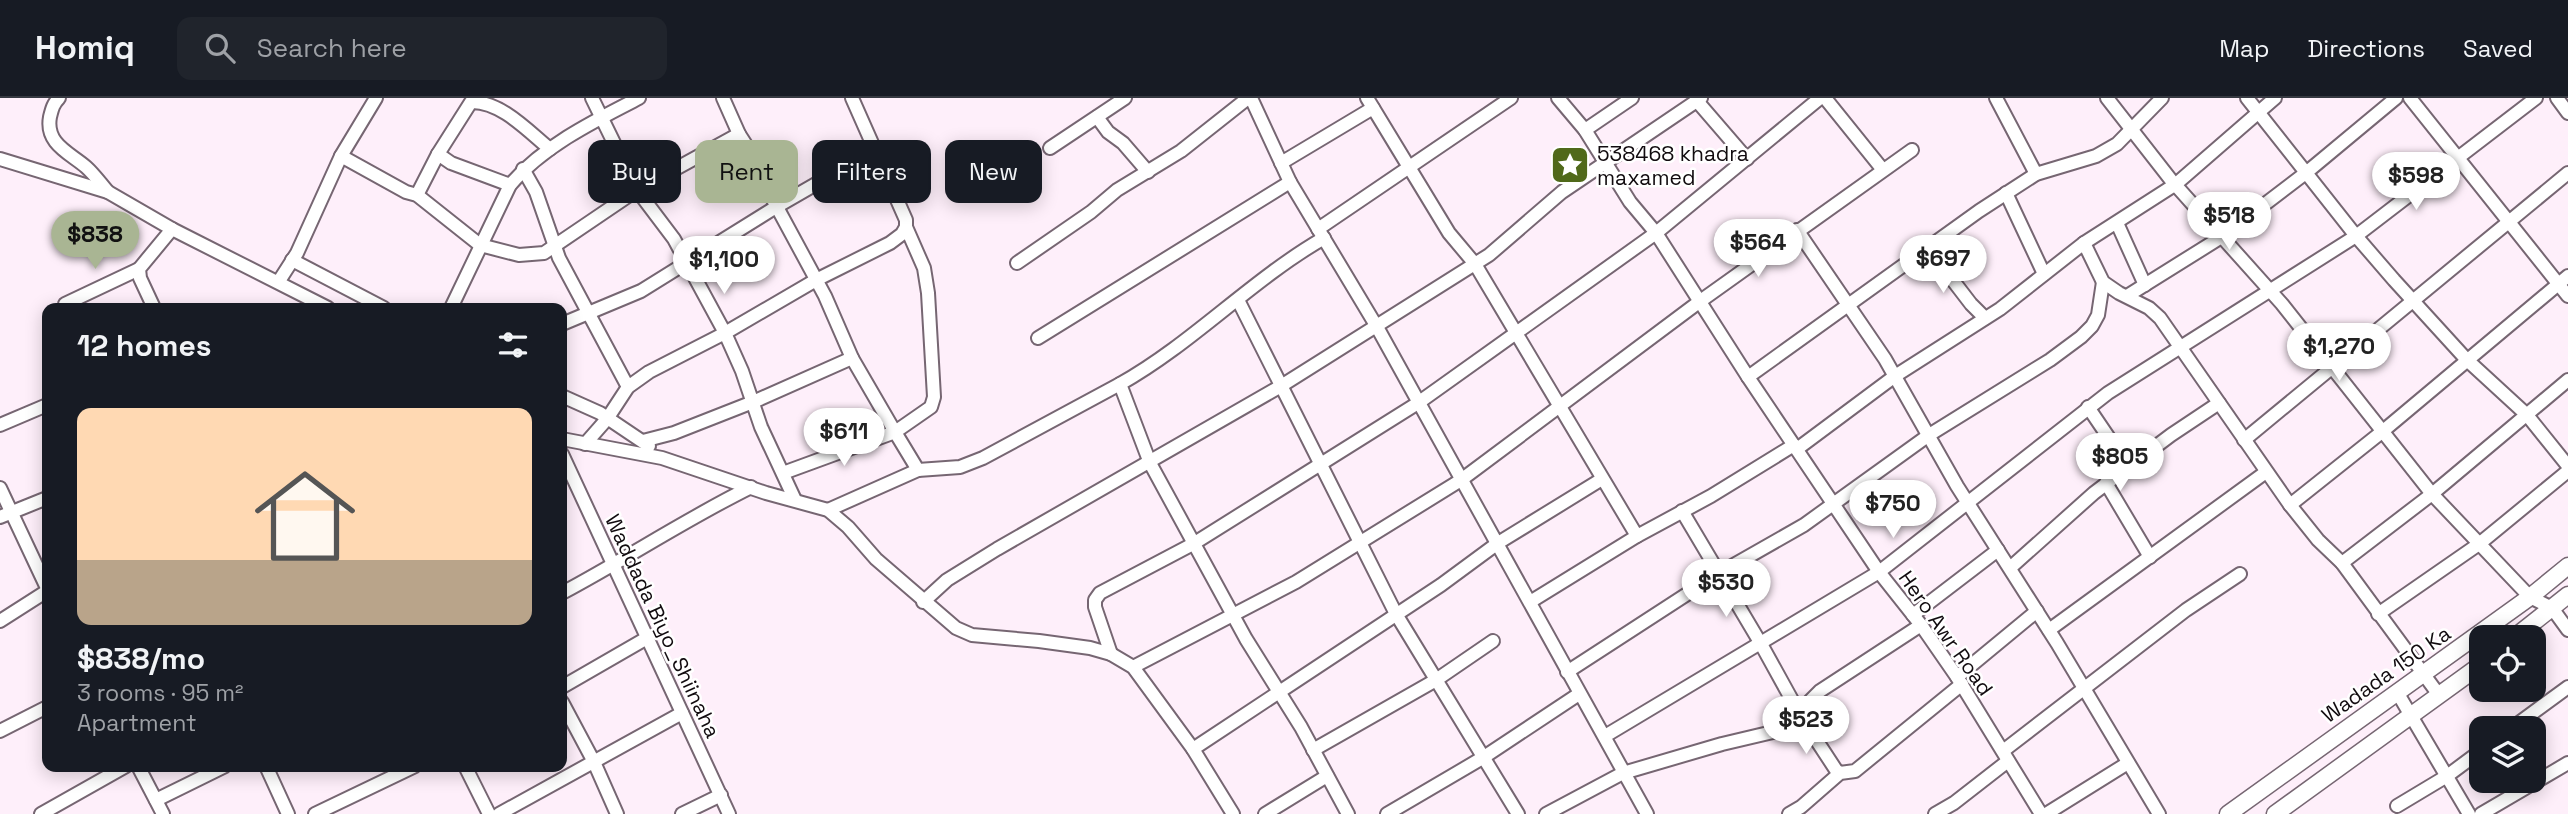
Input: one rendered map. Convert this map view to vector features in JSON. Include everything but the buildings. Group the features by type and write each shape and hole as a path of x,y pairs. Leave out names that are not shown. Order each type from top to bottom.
{"street":[{"path":"59,98 53,104 49,124 55,142 66,154 86,167 108,192"},
{"path":"279,281 292,260 341,156 376,98"},
{"path":"592,98 611,140"},
{"path":"453,303 510,185 523,169 600,118 639,98"},
{"path":"723,98 738,135 748,148 776,207 825,296 852,358 918,470"},
{"path":"852,98 871,140"},
{"path":"1050,148 1125,98"},
{"path":"1017,263 1118,190 1181,151 1250,98 1290,182 1377,327 1647,814"},
{"path":"828,510 918,470 960,467 983,458 1154,365 1408,168 1511,98"},
{"name":"Hero Awr Road","path":"1558,98 1585,130 1630,202 1656,233 1748,377 1879,572 1960,681 2043,814"},
{"path":"1585,130 1632,98"},
{"path":"1111,654 1095,607 1095,600 1100,593 1193,544 1418,403 1656,233 1823,98 1883,170"},
{"path":"1996,98 2036,174"},
{"path":"2107,98 2176,184 2271,291 2432,494 2530,597 2552,608 2568,630"},
{"path":"1748,377 2036,174 2096,156 2117,144 2162,98"},
{"path":"2247,98 2356,236 2412,301 2466,359 2527,415 2568,466"},
{"path":"1530,602 1637,536 1795,447 1895,376 1985,318 2084,243 2176,184 2275,98"},
{"path":"2127,296 2223,236 2307,172 2396,98"},
{"path":"2410,98 2507,222 2563,280 2568,296"},
{"path":"1605,736 1879,572 2088,407 2356,236 2536,98"},
{"path":"2557,98 2568,113"},
{"path":"923,602 947,580 997,549 1281,386 1475,264 1508,240 1562,192 1699,99 1747,159"},
{"path":"1280,163 1370,101 1449,233 1475,264 1637,536"},
{"path":"417,195 468,104 476,102 497,109 550,149"},
{"path":"1097,117 1108,132 1124,143 1148,172"},
{"path":"681,166 738,135"},
{"path":"1133,667 1296,582 1461,480 1797,230 1912,150"},
{"path":"438,154 451,163 510,185"},
{"path":"341,156 406,192 417,195 480,245 519,255 544,253 618,203"},
{"path":"0,159 108,192 172,229 319,303"},
{"path":"523,169 536,192 559,258 628,387"},
{"path":"2244,440 2568,173"},
{"path":"1038,338 1290,182"},
{"path":"567,322 641,291 812,186"},
{"path":"2006,193 2044,274"},
{"path":"647,203 674,240 725,333 795,500"},
{"path":"783,473 895,432 931,407 934,397 928,293 924,268 898,203"},
{"path":"2117,223 2145,285"},
{"path":"584,444 607,419 628,387 649,372 890,243 902,234 906,227"},
{"path":"67,303 139,269 172,229"},
{"path":"1797,230 1895,376 1968,504 2049,630 2159,814"},
{"path":"2084,243 2103,282 2149,308 2160,318 2290,505 2318,540 2342,564 2439,695"},
{"path":"1928,248 1985,318"},
{"path":"292,260 374,303"},
{"path":"139,269 140,278 152,303"},
{"path":"2290,505 2563,280"},
{"path":"1567,673 1718,574 1834,505 1929,435 2050,360 2081,337 2098,315 2103,282"},
{"path":"1238,300 1396,614 1518,814"},
{"path":"643,441 674,433 753,402 852,358"},
{"path":"2342,564 2432,494 2568,380"},
{"path":"1120,384 1150,463 1233,615 1348,814"},
{"path":"567,398 585,404 643,441 662,458"},
{"path":"2010,568 2106,483 2219,403"},
{"path":"0,425 42,407"},
{"path":"2088,407 2128,466"},
{"path":"567,440 662,458 828,510 923,602 956,628 972,635 1039,641 1111,654 1133,667 1193,749 1233,814"},
{"name":"Waddada Biyo_Shiinaha","path":"567,465 729,814"},
{"path":"2378,614 2479,544 2568,471"},
{"path":"2049,630 2266,472"},
{"path":"1193,749 1498,543 1602,480"},
{"path":"2106,483 2150,557"},
{"path":"567,590 751,487"},
{"path":"0,488 5,515 42,570"},
{"path":"5,515 42,500"},
{"path":"1682,512 1762,644 1798,711 1840,773"},
{"path":"1546,814 1623,773 1721,744 1773,733 1787,726 1798,711 1820,691 1917,620 1998,550"},
{"name":"Wadada 150 Ka","path":"2228,814 2530,597 2568,566"},
{"path":"1935,814 1954,803 2084,688 2186,610 2240,574"},
{"path":"0,621 42,593"},
{"path":"2530,625 2568,595"},
{"path":"1789,814 1840,773 1855,771 2037,611"},
{"path":"567,684 647,638"},
{"path":"1313,750 1436,680 1493,641"},
{"path":"2275,814 2469,673"},
{"path":"2528,716 2568,687"},
{"path":"2397,692 2469,814"},
{"path":"1387,814 1484,757 1579,694"},
{"path":"0,731 42,710"},
{"path":"567,711 617,814"},
{"path":"499,814 682,713"},
{"path":"2397,806 2469,760"},
{"path":"2043,814 2128,763"},
{"path":"2481,814 2568,763"},
{"path":"41,814 115,772"},
{"path":"141,772 163,814"},
{"path":"156,800 213,772"},
{"path":"269,772 288,814"},
{"path":"315,814 391,772"},
{"path":"468,772 489,814"},
{"path":"1265,814 1327,776"},
{"path":"682,814 721,795"}],"place":[{"name":"538468 khadra maxamed","path":"1570,165"}]}
